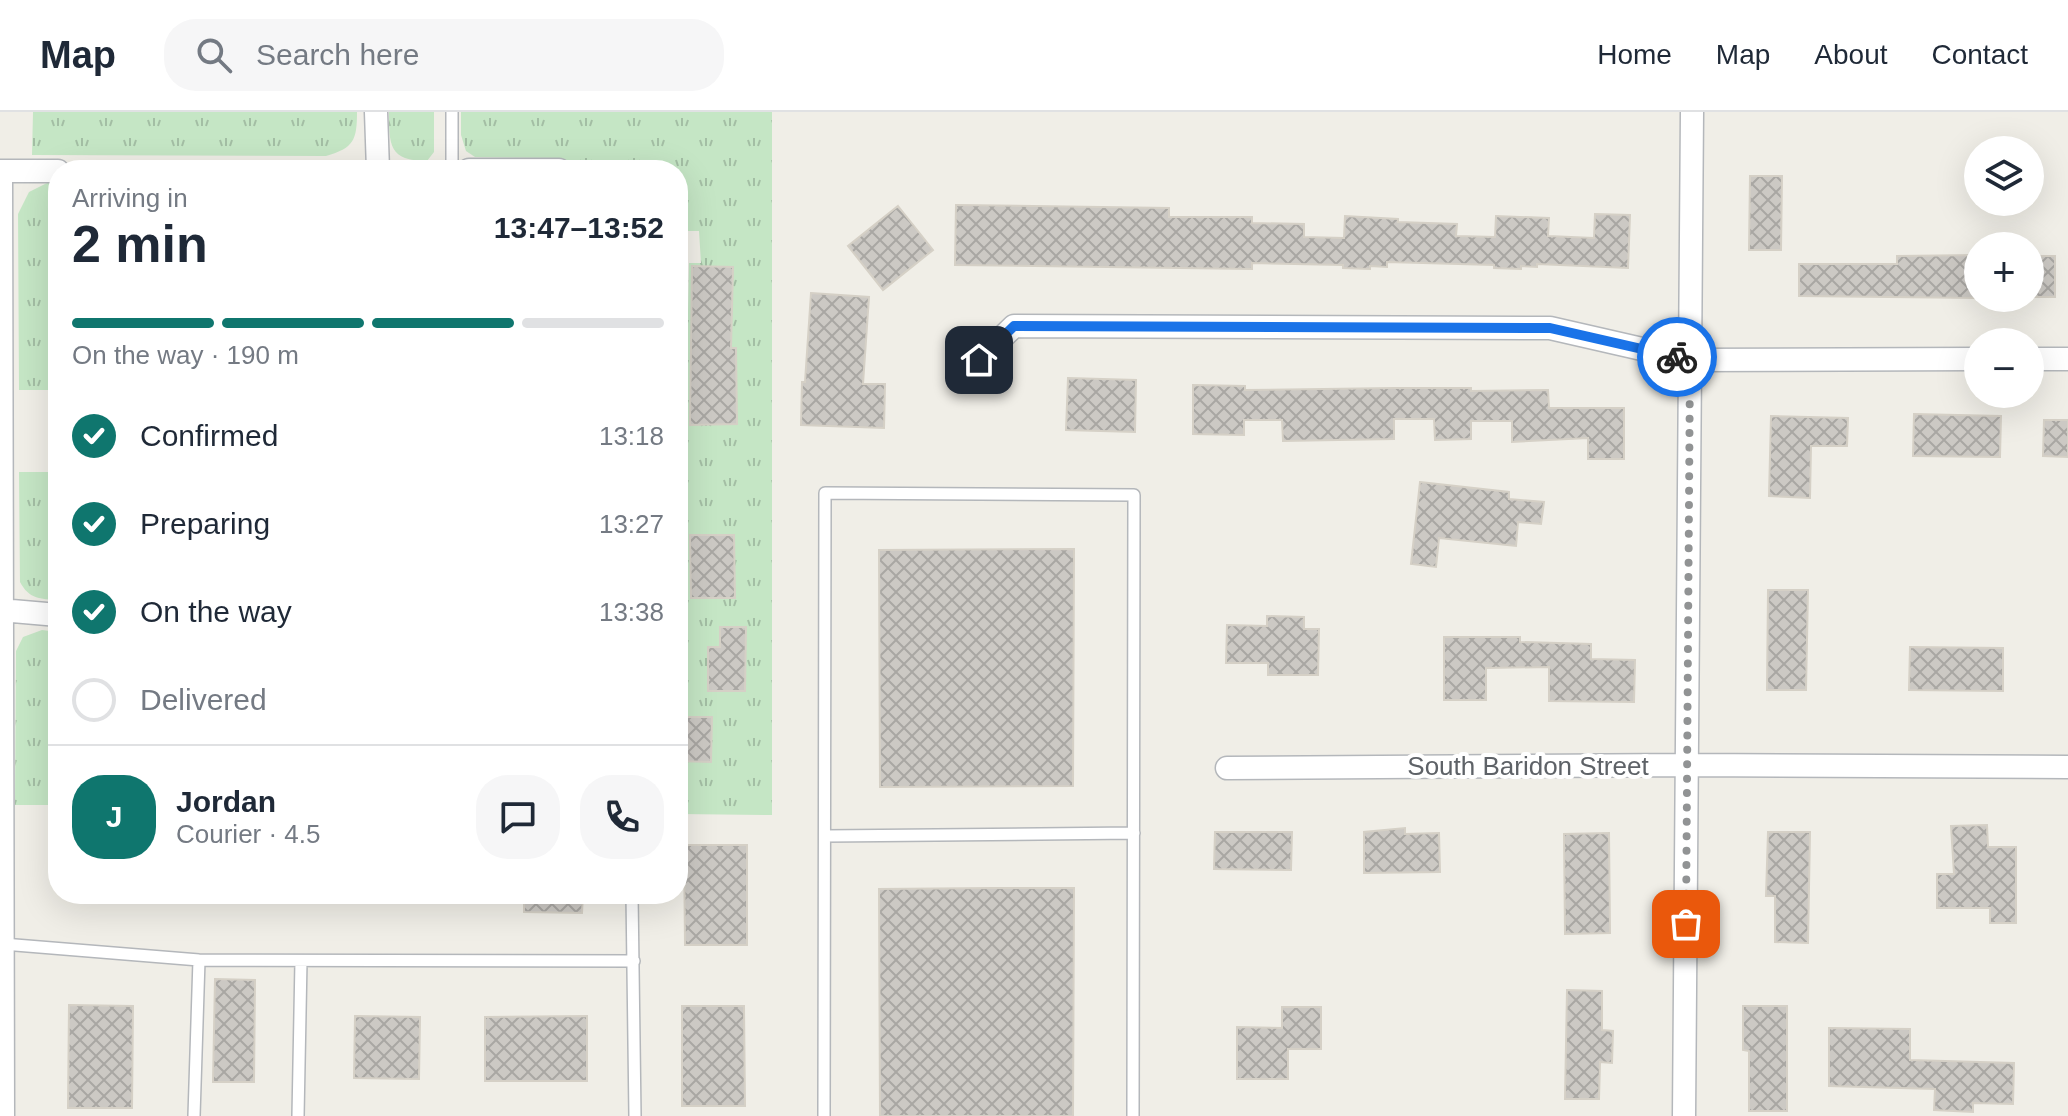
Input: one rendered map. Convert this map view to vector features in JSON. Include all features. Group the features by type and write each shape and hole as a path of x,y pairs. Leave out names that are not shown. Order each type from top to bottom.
{"street":[{"path":"376,112 378,160"},
{"path":"1684,1116 1692,112"},
{"path":"3,1116 0,171 48,171"},
{"path":"979,360 1014,326 1550,328 1690,360 1964,359"},
{"path":"2044,359 2068,359"},
{"path":"2,610 48,614"},
{"name":"South Baridon Street","path":"1227,768 1688,765 2068,767"}],"lane":[{"path":"452,112 452,160"},
{"path":"824,1116 825,493 1134,495 1133,1116"},
{"path":"826,836 1134,833"},
{"path":"632,904 635,1116"},
{"path":"3,944 199,960 634,961"},
{"path":"194,1116 199,960"},
{"path":"298,1116 301,961"}],"green space":[{"path":"33,112 357,112 352,142 343,150 326,156 32,155"},
{"path":"389,112 434,112 434,152 428,160 414,160 398,154 390,134"},
{"path":"461,112 772,112 772,815 688,814 689,263 701,263 699,231 688,231 688,160 475,157 466,151 461,135"},
{"path":"48,182 48,390 19,390 18,214 29,192"},
{"path":"19,472 48,472 48,599 27,592 20,582"},
{"path":"48,631 48,805 15,805 16,651 23,637"}],"building":[{"path":"1750,176 1782,176 1781,250 1749,250"},
{"path":"956,205 1169,208 1169,217 1252,217 1252,223 1304,224 1304,237 1344,238 1345,216 1457,224 1456,236 1495,237 1496,216 1549,218 1548,236 1594,238 1595,214 1630,215 1628,268 1537,264 1537,267 1521,266 1521,269 1494,268 1494,265 1387,262 1387,267 1370,266 1370,269 1343,268 1343,265 1252,263 1252,269 955,265"},
{"path":"898,206 933,250 883,290 848,246"},
{"path":"1964,255 1964,298 1799,296 1799,264 1897,264 1897,256"},
{"path":"2044,256 2055,256 2055,297 2044,297"},
{"path":"692,266 733,267 731,348 736,348 737,424 690,425"},
{"path":"811,293 869,297 863,384 885,384 884,428 801,425"},
{"path":"1068,378 1136,380 1135,432 1066,430"},
{"path":"1193,385 1245,386 1245,390 1548,390 1549,408 1624,408 1624,459 1588,459 1588,438 1512,442 1512,421 1471,421 1471,439 1435,440 1434,419 1394,419 1394,439 1283,441 1282,420 1244,420 1244,435 1193,434"},
{"path":"1914,414 2001,416 2000,457 1913,456"},
{"path":"1771,416 1848,418 1847,446 1811,446 1810,498 1769,496"},
{"path":"2044,420 2068,420 2068,457 2043,456"},
{"path":"1420,482 1509,492 1509,499 1544,502 1541,524 1518,522 1516,546 1439,538 1436,567 1411,564"},
{"path":"690,535 734,535 735,598 691,598"},
{"path":"1074,549 1073,786 880,787 879,550"},
{"path":"1768,590 1808,590 1806,690 1767,690"},
{"path":"1267,616 1304,617 1304,629 1319,629 1318,675 1268,675 1268,663 1226,663 1227,625 1267,626"},
{"path":"720,627 746,627 745,691 708,691 708,647 720,647"},
{"path":"1444,637 1520,637 1520,642 1591,644 1591,659 1635,660 1634,702 1549,701 1549,667 1486,668 1486,700 1444,700"},
{"path":"1910,647 2003,648 2003,691 1909,690"},
{"path":"688,717 712,717 711,762 688,761"},
{"path":"1987,825 1988,847 2016,847 2016,923 1990,923 1990,908 1937,908 1937,874 1954,874 1951,826"},
{"path":"1405,828 1405,834 1439,833 1440,872 1364,873 1364,832"},
{"path":"1215,832 1292,832 1291,870 1214,869"},
{"path":"1768,832 1810,832 1808,943 1775,942 1775,896 1766,896"},
{"path":"1609,833 1610,933 1565,934 1564,834"},
{"path":"688,845 747,845 747,945 685,945"},
{"path":"1074,888 1073,1116 880,1116 879,889"},
{"path":"524,904 582,904 582,913 524,912"},
{"path":"215,979 255,980 254,1082 213,1082"},
{"path":"1567,990 1602,991 1602,1030 1613,1031 1612,1063 1600,1062 1599,1099 1565,1099"},
{"path":"69,1005 133,1006 132,1108 68,1108"},
{"path":"682,1006 744,1006 745,1106 682,1106"},
{"path":"1743,1006 1787,1006 1787,1111 1749,1111 1749,1051 1743,1050"},
{"path":"1282,1007 1321,1007 1321,1049 1288,1049 1288,1079 1237,1079 1237,1027 1282,1028"},
{"path":"355,1016 420,1017 419,1079 354,1078"},
{"path":"587,1016 587,1081 485,1081 485,1017"},
{"path":"1829,1028 1910,1029 1910,1060 2014,1063 2013,1104 1973,1103 1973,1112 1934,1110 1935,1089 1829,1086"}],"way so far":[{"path":"1677,357 1690,360 1686,924"}],"route":[{"path":"979,360 1014,326 1550,328 1677,357"}]}
